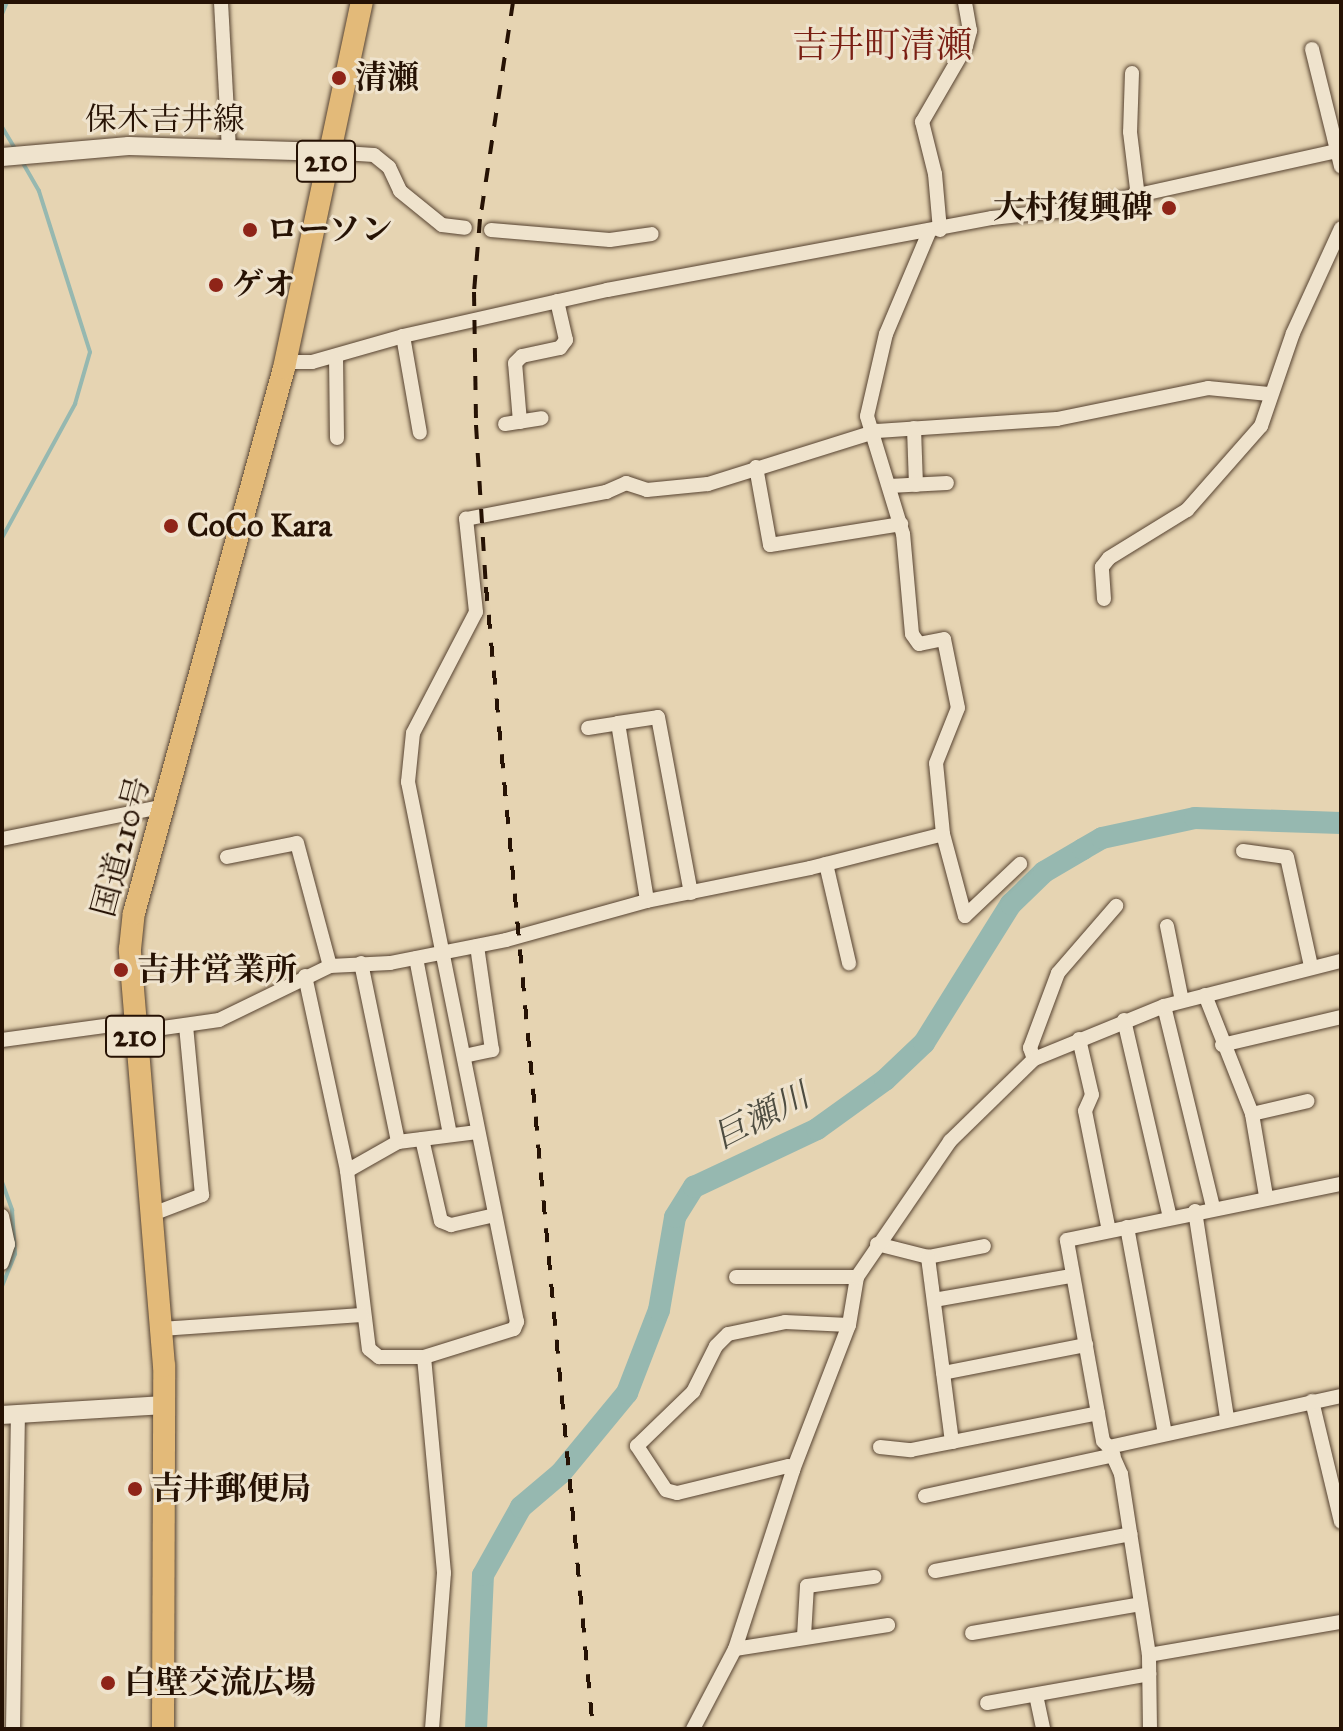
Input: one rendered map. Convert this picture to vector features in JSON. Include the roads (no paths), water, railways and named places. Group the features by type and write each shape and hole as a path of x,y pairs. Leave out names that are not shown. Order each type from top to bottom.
{"highway":[{"name":"国道210号","path":"163,1729 164,1405 161,1329 134,1027 130,949 134,913 285,362 362,2"}],"main road":[{"name":"保木吉井線","path":"11,156 129,146 328,152"},
{"path":"10,1415 164,1405"}],"street":[{"path":"221,2 229,148"},
{"path":"965,2 970,31 966,46 922,122 935,174 934,231 886,334 868,428 901,524 912,634 919,644 944,639 958,708 936,763 943,834 965,916 1020,864"},
{"path":"1312,49 1340,150 1341,166"},
{"path":"1132,73 1130,132 1138,197"},
{"path":"285,362 336,356 403,336 557,301 934,231 1138,197 1340,150"},
{"path":"328,152 374,155 389,167 400,191 442,225 465,228"},
{"path":"1104,599 1102,567 1109,558 1127,542 1174,520 1213,484 1261,426 1269,394 1341,228"},
{"path":"491,230 610,240 652,234"},
{"path":"542,418 512,423 515,363 522,356 560,348 566,340 557,301"},
{"path":"403,336 420,433"},
{"path":"336,356 337,438"},
{"path":"305,976 347,1171 362,1315 373,1354 424,1357 514,1329 517,1322 477,1132 446,952 413,812 408,756 413,733 476,612 466,519 606,492 626,483 647,490 708,484 868,428 1057,419 1208,388 1269,394"},
{"path":"914,428 916,485"},
{"path":"756,467 770,545 901,524"},
{"path":"889,486 947,483"},
{"path":"588,728 658,717 691,893"},
{"path":"618,723 647,901"},
{"path":"2,839 165,806"},
{"path":"2,1040 134,1027 186,1026 219,1020 330,966 416,958 477,946 647,901 826,864 943,834"},
{"path":"227,857 297,843 330,966"},
{"path":"1243,851 1287,857 1311,966"},
{"path":"826,864 849,963"},
{"path":"1034,1059 1030,1048 1058,973 1116,906"},
{"path":"1167,926 1182,1001"},
{"path":"464,1056 492,1050 477,946"},
{"path":"416,958 450,1135"},
{"path":"693,1729 735,1649 793,1470 849,1325 857,1277 950,1141 1034,1059 1164,1006 1311,966 1341,961"},
{"path":"361,963 398,1142"},
{"path":"1205,995 1222,1045 1252,1114 1266,1196"},
{"path":"1164,1006 1213,1207"},
{"path":"1222,1045 1341,1017"},
{"path":"1124,1020 1170,1217"},
{"path":"150,1215 202,1195 186,1026"},
{"path":"1079,1039 1092,1095 1085,1111 1109,1231"},
{"path":"1252,1114 1308,1101"},
{"path":"347,1171 398,1142 477,1132"},
{"path":"422,1139 441,1221 451,1225 495,1215"},
{"path":"1150,1729 1149,1655 1131,1534 1112,1451 1098,1413 1070,1276 1067,1240 1266,1196 1341,1184"},
{"path":"1195,1211 1227,1418"},
{"path":"2,1216 8,1244 2,1263"},
{"path":"1127,1227 1165,1434"},
{"path":"877,1244 928,1257 984,1246"},
{"path":"928,1257 952,1442"},
{"path":"934,1300 1070,1276"},
{"path":"736,1277 857,1277"},
{"path":"161,1329 362,1315"},
{"path":"793,1470 788,1466 677,1493 666,1490 637,1446 693,1392 716,1346 728,1334 785,1322 849,1325"},
{"path":"943,1373 1086,1345"},
{"path":"424,1357 444,1573 432,1729"},
{"path":"925,1496 1112,1451 1227,1418 1341,1396"},
{"path":"1312,1401 1341,1522"},
{"path":"880,1447 911,1450 1098,1413"},
{"path":"10,1415 13,1729"},
{"path":"935,1571 1131,1534"},
{"path":"804,1636 807,1586 874,1577"},
{"path":"972,1633 1141,1604"},
{"path":"1149,1655 1341,1622"},
{"path":"735,1649 888,1625"},
{"path":"987,1703 1149,1674"},
{"path":"1036,1695 1043,1729"}],"waterway":[{"path":"2,14 7,2"},
{"path":"2,127 15,149"},
{"path":"2,538 75,404 90,352 39,191 21,160"},
{"name":"巨瀬川","path":"476,1729 483,1575 521,1507 561,1473 627,1393 659,1310 675,1217 694,1187 817,1129 885,1080 924,1043 1011,904 1044,872 1102,838 1195,818 1341,823"},
{"path":"2,1182 12,1210 15,1254 2,1286"}],"railway":[{"path":"513,2 480,219 474,292 476,425 486,587 593,1729"}],"place":[{"name":"清瀬","path":"339,78"},
{"name":"大村復興碑","path":"1169,208"},
{"name":"ローソン","path":"250,230"},
{"name":"ゲオ","path":"216,285"},
{"name":"CoCo Kara","path":"171,526"},
{"name":"吉井営業所","path":"121,970"},
{"name":"吉井郵便局","path":"135,1489"},
{"name":"白壁交流広場","path":"108,1683"}],"district":[{"name":"吉井町清瀬","path":"882,46"}]}
